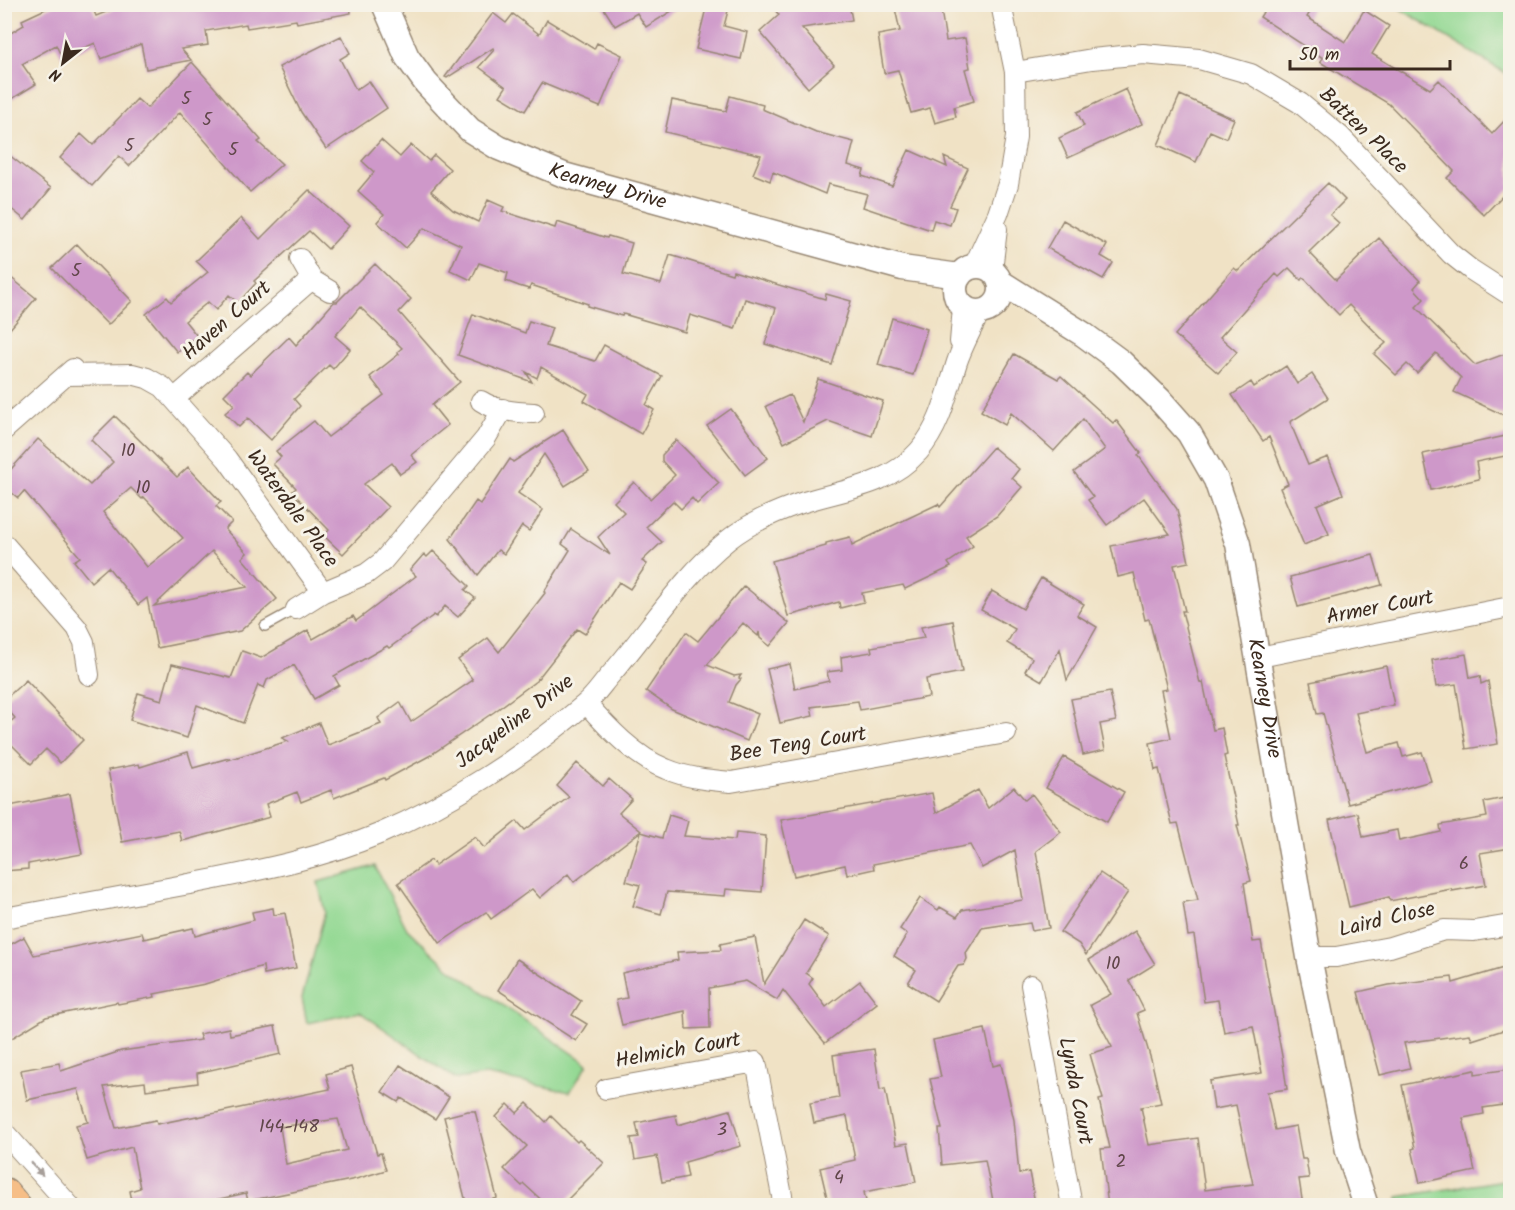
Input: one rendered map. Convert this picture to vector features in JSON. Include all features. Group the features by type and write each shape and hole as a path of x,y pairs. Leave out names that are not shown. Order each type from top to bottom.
{"main road":[{"path":"4,1193 15,1206"}],"street":[{"name":"Kearney Drive","path":"384,4 407,57 426,83 470,130 499,148 564,175 977,289 1051,315 1083,334 1121,362 1189,433 1216,480 1238,544 1309,957 1348,1151 1366,1206"},
{"name":"Jacqueline Drive","path":"4,918 260,870 375,836 427,812 484,778 586,703 641,639 683,583 730,538 760,519 782,510 805,501 857,489 880,479 902,466 919,451 944,407 1008,184 1016,137 1015,72 1001,4"},
{"name":"Batten Place","path":"1015,72 1092,59 1143,54 1199,59 1251,74 1300,103 1341,137 1451,254 1507,293"},
{"path":"300,259 312,279 330,291"},
{"name":"Haven Court","path":"174,399 312,279"},
{"name":"Waterdale Place","path":"4,430 69,372 137,375 159,384 241,477 323,592 366,574 382,562 486,438 503,409"},
{"path":"481,401 503,409 534,413"},
{"path":"4,544 80,632 89,675"},
{"path":"296,609 323,592"},
{"name":"Armer Court","path":"1259,657 1510,607"},
{"name":"Bee Teng Court","path":"586,703 635,751 665,769 701,780 731,782 1006,733"},
{"name":"Laird Close","path":"1309,957 1336,957 1390,946 1444,930 1474,931 1510,925"},
{"name":"Lynda Court","path":"1031,985 1072,1206"},
{"name":"Helmich Court","path":"606,1089 756,1062 784,1206"},
{"path":"4,1132 70,1206"},
{"name":"Kearney Drive","path":"1348,1151 1351,1206"}],"lane":[{"path":"265,626 296,609"}],"green space":[{"path":"1394,5 1510,5 1510,76"},
{"path":"375,866 407,929 449,968 588,1064 570,1092 486,1075 456,1079 360,1012 307,1023 302,998 325,912 318,882"},
{"path":"1510,1179 1510,1205 1398,1205 1398,1197"}],"building":[{"path":"56,4 91,4 96,16 126,4 350,4 351,13 297,23 296,20 247,28 246,24 206,31 208,45 181,49 191,60 146,69 141,44 101,59 95,43 62,58 56,45 22,64 36,84 4,104 4,37 24,25 22,20"},
{"path":"601,4 683,4 646,27 637,13 615,26"},
{"path":"707,4 729,7 724,26 747,32 741,59 696,49"},
{"path":"770,4 849,4 852,20 802,28 834,65 808,88 760,32 779,15"},
{"path":"894,4 940,4 946,41 965,38 970,68 965,69 974,101 954,107 956,117 935,123 930,108 911,113 898,70 884,73 878,35 900,31"},
{"path":"1268,4 1315,4 1307,17 1345,42 1364,10 1389,26 1372,54 1430,89 1439,80 1492,134 1510,115 1510,188 1484,215 1447,178 1454,171 1389,104 1320,62 1323,58 1260,17"},
{"path":"493,13 506,23 513,14 539,34 547,20 594,49 597,43 622,55 600,107 542,83 525,111 500,96 506,87 479,67 494,50 493,48 447,78 445,77"},
{"path":"341,36 350,53 340,59 356,90 369,81 387,108 326,149 301,112 279,67"},
{"path":"192,62 261,140 258,142 282,164 250,192 180,112 129,166 119,156 92,186 60,158 81,134 93,145 137,99 147,108"},
{"path":"1126,89 1142,124 1068,158 1059,138 1084,126 1077,112"},
{"path":"1180,95 1234,119 1226,138 1210,131 1196,162 1158,145"},
{"path":"730,96 763,105 762,109 816,132 854,142 848,165 864,170 862,176 892,186 909,150 947,167 944,157 968,168 950,206 956,208 950,225 934,220 931,230 863,207 867,194 828,184 825,194 773,172 770,181 753,174 761,155 665,132 672,100 726,111"},
{"path":"381,140 400,157 411,145 429,161 434,155 450,169 431,191 453,210 478,222 488,200 504,207 502,211 555,228 557,222 607,238 608,236 632,243 623,274 661,284 670,255 732,274 733,271 825,299 826,294 851,301 832,365 765,344 776,308 745,299 735,329 690,315 685,332 587,306 588,304 531,285 529,289 519,286 506,281 508,273 479,263 471,280 450,270 461,245 424,228 406,248 377,222 384,214 358,191 374,172 362,161"},
{"path":"4,151 51,188 25,220 4,203"},
{"path":"1328,183 1345,200 1330,215 1339,223 1309,252 1336,280 1379,238 1420,281 1414,288 1424,299 1416,307 1475,365 1510,352 1510,418 1454,392 1461,378 1436,353 1417,373 1407,364 1396,375 1374,354 1386,343 1349,305 1339,315 1304,278 1301,280 1289,268 1279,277 1276,274 1220,337 1237,352 1218,373 1175,335 1234,268 1238,271"},
{"path":"309,190 349,226 328,249 309,231 254,281 256,283 238,303 229,295 216,310 208,302 185,321 197,336 177,352 146,314 167,297 171,302 208,272 196,261 241,218 260,239"},
{"path":"1063,220 1107,245 1101,256 1113,263 1103,279 1047,248"},
{"path":"77,244 132,301 108,325 52,268"},
{"path":"375,264 411,299 399,312 460,382 432,405 448,425 411,455 417,462 400,474 392,463 364,484 388,507 343,554 324,536 329,530 292,492 296,488 273,464 281,457 276,451 314,421 328,437 384,395 370,377 399,354 397,352 402,348 360,307 335,336 350,349 333,369 329,365 294,399 300,406 271,440 248,418 239,427 225,413 234,405 224,395 247,372 250,375 289,337 296,345 334,302 337,302"},
{"path":"4,272 36,298 4,336"},
{"path":"473,314 525,333 529,321 552,328 546,346 595,361 604,345 662,376 646,405 654,410 641,434 584,401 588,394 541,367 537,378 526,372 532,382 458,355"},
{"path":"892,318 927,329 913,375 878,365"},
{"path":"1014,354 1058,379 1061,376 1113,423 1116,420 1141,453 1138,455 1177,509 1189,562 1174,565 1185,611 1182,611 1200,683 1203,682 1213,730 1222,728 1227,755 1224,756 1239,825 1237,825 1251,881 1244,883 1253,942 1261,941 1282,1056 1287,1089 1267,1092 1275,1130 1296,1126 1302,1159 1306,1159 1309,1178 1299,1179 1303,1206 1108,1206 1101,1149 1110,1148 1099,1100 1103,1099 1090,1054 1112,1047 1090,1005 1111,994 1089,960 1135,931 1155,964 1129,980 1144,1010 1137,1013 1161,1103 1141,1107 1149,1145 1198,1138 1205,1190 1253,1184 1236,1105 1214,1109 1210,1081 1262,1073 1253,1026 1224,1032 1218,1000 1204,1002 1194,935 1188,936 1183,902 1198,900 1178,823 1172,824 1159,769 1155,770 1150,743 1171,738 1161,690 1167,689 1149,619 1145,620 1134,573 1118,577 1111,546 1170,534 1144,498 1107,525 1088,500 1093,497 1074,472 1105,449 1083,419 1054,451 1011,413 1005,425 981,411"},
{"path":"1286,366 1297,384 1312,374 1328,398 1290,422 1308,465 1328,457 1343,494 1317,505 1329,534 1304,545 1280,488 1288,484 1269,437 1263,441 1232,395 1251,382 1254,387"},
{"path":"818,379 883,401 872,436 828,421 784,443 766,406 790,395 803,422"},
{"path":"731,409 768,458 745,475 707,426"},
{"path":"115,416 177,477 188,467 221,502 216,506 232,522 225,529 247,553 242,558 277,599 240,631 157,648 147,598 138,605 108,567 91,582 74,561 80,557 24,491 18,498 4,486 4,477 38,439 90,485 113,462 91,440","holes":["131,488 142,499 144,497 183,538 147,567 103,512","212,551 247,587 154,606"]},
{"path":"563,430 589,471 565,486 544,454 518,493 543,510 529,531 522,526 504,554 498,550 478,575 450,539 476,501 480,504 510,459 513,462"},
{"path":"1510,435 1510,455 1476,462 1479,479 1431,490 1423,454"},
{"path":"676,440 719,483 697,504 692,498 681,509 673,501 646,527 662,542 642,561 647,564 630,589 619,582 585,634 577,629 536,681 494,712 429,756 385,780 384,778 334,798 331,790 301,802 297,792 266,804 270,817 182,841 179,831 122,842 108,770 139,764 140,767 188,752 193,768 229,758 228,760 288,741 282,738 319,723 328,745 381,724 378,718 400,702 411,722 473,680 458,660 488,638 499,652 545,593 570,550 562,544 571,529 610,555 598,537 624,512 614,502 634,482 650,499 675,475 662,461 662,455"},
{"path":"993,447 1019,469 1012,478 1022,487 997,516 966,536 973,546 948,563 951,567 905,589 903,585 862,593 864,602 840,608 839,602 788,616 772,561 850,537 852,545 938,504 940,507"},
{"path":"433,551 469,586 465,590 475,598 458,617 445,606 436,617 434,615 389,648 387,646 334,676 339,685 314,699 294,665 267,680 264,688 258,685 243,723 197,705 187,738 130,720 138,693 162,700 172,664 231,678 242,651 261,658 308,630 313,639 353,616 356,621 416,576 410,570 424,554 427,557"},
{"path":"1373,555 1382,585 1298,607 1290,577"},
{"path":"1041,578 1084,604 1077,615 1097,627 1067,680 1060,649 1042,681 1025,671 1032,658 1007,643 1015,629 981,610 992,591 1023,609"},
{"path":"744,586 789,623 770,646 760,638 759,632 758,636 743,623 707,665 734,676 741,675 729,702 758,714 747,741 672,709 646,691 686,632 698,641"},
{"path":"953,621 962,672 926,679 929,697 860,710 858,701 811,707 813,716 780,723 767,669 790,664 795,689 829,681 827,672 842,670 841,657 872,652 871,647 924,638 921,627"},
{"path":"1466,654 1470,678 1480,676 1481,684 1488,681 1498,744 1466,749 1456,684 1436,687 1432,660"},
{"path":"1386,666 1394,705 1356,713 1367,752 1399,743 1403,757 1422,752 1431,781 1348,804 1323,713 1317,714 1310,682"},
{"path":"26,680 83,740 60,763 46,749 31,764 4,737 4,727 15,718 4,706 4,700"},
{"path":"1110,692 1116,721 1100,724 1105,750 1083,755 1071,699"},
{"path":"1064,757 1124,792 1107,822 1046,788"},
{"path":"577,763 603,786 609,779 632,799 619,813 641,831 574,882 568,874 540,898 532,889 491,919 486,912 440,943 398,883 431,860 435,865 475,837 484,848 517,821 525,830 569,797 557,786"},
{"path":"1014,787 1025,800 1032,794 1061,832 1036,851 1049,928 1032,931 1030,923 982,928 966,953 967,959 964,965 958,966 936,1001 908,983 916,970 894,956 907,934 900,929 920,898 938,910 940,907 957,917 962,910 1023,900 1015,850 982,868 970,845 873,864 874,869 847,875 845,865 794,876 781,820 932,793 936,813 978,790 988,808"},
{"path":"70,794 82,854 28,864 28,869 4,871 4,807"},
{"path":"1510,797 1510,848 1480,853 1486,885 1390,901 1389,897 1349,907 1329,820 1358,813 1363,837 1397,830 1399,841 1441,832 1440,825 1487,817 1484,802"},
{"path":"669,815 688,821 684,836 735,840 736,833 766,836 762,892 726,889 725,896 667,892 661,914 633,906 640,885 626,881 641,832 662,838"},
{"path":"1100,873 1128,892 1086,955 1079,944 1060,932"},
{"path":"273,908 274,915 285,913 296,968 264,974 263,966 205,984 154,994 155,997 118,1004 117,1002 46,1017 4,1043 4,948 24,937 34,955 142,933 144,939 193,928 195,936 254,920 252,912"},
{"path":"804,920 829,936 806,973 813,978 809,984 826,1007 860,981 877,1003 825,1043 783,990 777,1000 746,981 709,988 710,1028 686,1029 685,1011 622,1025 616,1000 627,998 622,973 678,960 677,952 721,950 720,944 755,937 764,984"},
{"path":"517,959 581,1001 572,1015 587,1024 576,1041 498,990"},
{"path":"1510,966 1510,1028 1472,1040 1470,1034 1404,1043 1410,1068 1380,1075 1358,992 1389,985 1452,977 1453,983"},
{"path":"275,1026 281,1054 197,1073 198,1083 146,1090 145,1082 104,1087 116,1128 156,1120 157,1124 197,1117 330,1089 326,1074 351,1067 377,1154 381,1153 386,1170 356,1179 248,1201 246,1193 189,1206 133,1206 130,1191 140,1188 132,1147 87,1160 76,1125 88,1122 78,1089 27,1100 21,1070 59,1063 61,1071 121,1051 201,1040 199,1034 229,1028 230,1035","holes":["338,1119 347,1150 286,1164 280,1127"]},
{"path":"985,1029 993,1066 1001,1064 1014,1120 1019,1174 1029,1172 1035,1203 1025,1206 994,1206 985,1160 942,1165 939,1129 942,1129 930,1079 941,1077 933,1040"},
{"path":"874,1049 880,1090 885,1089 896,1145 908,1143 916,1182 864,1192 867,1206 829,1206 820,1168 855,1160 847,1116 814,1123 810,1103 839,1098 833,1055"},
{"path":"400,1065 449,1097 435,1119 401,1098 398,1102 382,1092"},
{"path":"1510,1069 1510,1104 1483,1108 1484,1114 1463,1118 1475,1171 1420,1183 1402,1085 1475,1070 1475,1074"},
{"path":"527,1103 546,1122 551,1116 577,1142 579,1140 604,1163 561,1206 548,1206 504,1169 527,1146 496,1117 508,1104 517,1113"},
{"path":"730,1110 741,1146 685,1162 688,1177 662,1182 657,1156 635,1160 631,1138 639,1137 636,1123 676,1115 678,1125"},
{"path":"475,1111 497,1198 492,1200 493,1206 467,1206 444,1117"}]}
